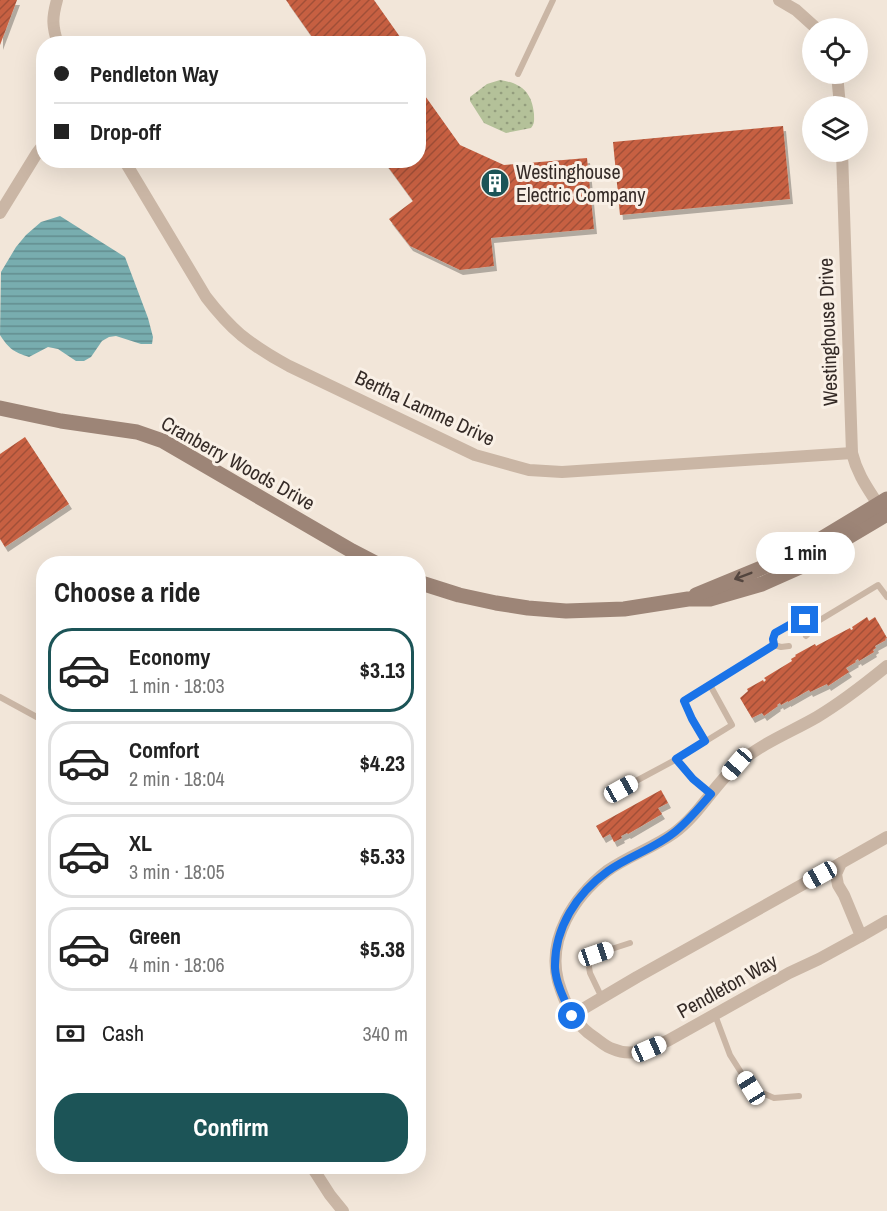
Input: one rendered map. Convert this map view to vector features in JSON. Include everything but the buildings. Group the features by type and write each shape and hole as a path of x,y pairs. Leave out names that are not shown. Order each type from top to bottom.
{"street":[{"path":"56,36 53,16 57,0"},
{"path":"779,0 805,18"},
{"path":"0,213 36,155"},
{"name":"Westinghouse Drive","path":"842,162 852,453 860,476 885,510"},
{"name":"Bertha Lamme Drive","path":"129,168 206,297 240,335 289,366 475,455 529,471 562,472 852,453"},
{"name":"Cranberry Woods Drive","path":"0,408 61,421 137,432 164,441 362,556"},
{"path":"426,585 496,603 566,611 624,609 688,599 710,599 762,584 807,564 885,510"},
{"name":"Pendleton Way","path":"887,666 854,693 819,716 755,750 737,764 675,832 608,871 588,888 571,909 562,926 555,969 561,991 572,1016 586,1032 613,1049 631,1054 669,1040 887,921"},
{"path":"572,1016 887,837"},
{"path":"841,863 836,874 838,885 861,936"},
{"path":"316,1174 343,1211"}],"lane":[{"path":"518,74 553,0"},
{"path":"810,626 878,585 887,597"},
{"path":"774,645 775,633 800,619 805,620 810,626 810,632 806,636"},
{"path":"705,741 684,701 774,645 789,646"},
{"path":"621,789 732,725 710,685"},
{"path":"0,697 36,717"},
{"path":"676,759 693,779 711,794"},
{"path":"602,998 590,973 588,961 596,954 630,943"},
{"path":"715,1014 730,1055 751,1088 774,1098 799,1096"}],"green space":[{"path":"500,80 514,83 528,94 534,114 534,123 531,128 506,133 484,123 470,101 470,97 487,84"}],"water":[{"path":"60,216 125,257 148,318 153,337 152,344 141,344 116,336 109,337 102,341 91,357 84,361 76,361 58,349 48,347 29,357 12,349 3,340 0,335 1,272 26,235 41,222"}],"place":[{"name":"Westinghouse Electric Company","path":"495,183"}],"route":[{"path":"572,1016 561,991 555,969 562,926 571,909 588,888 608,871 675,832 711,794 693,779 676,759 705,741 684,701 774,645 775,633 800,619 805,620"}]}
